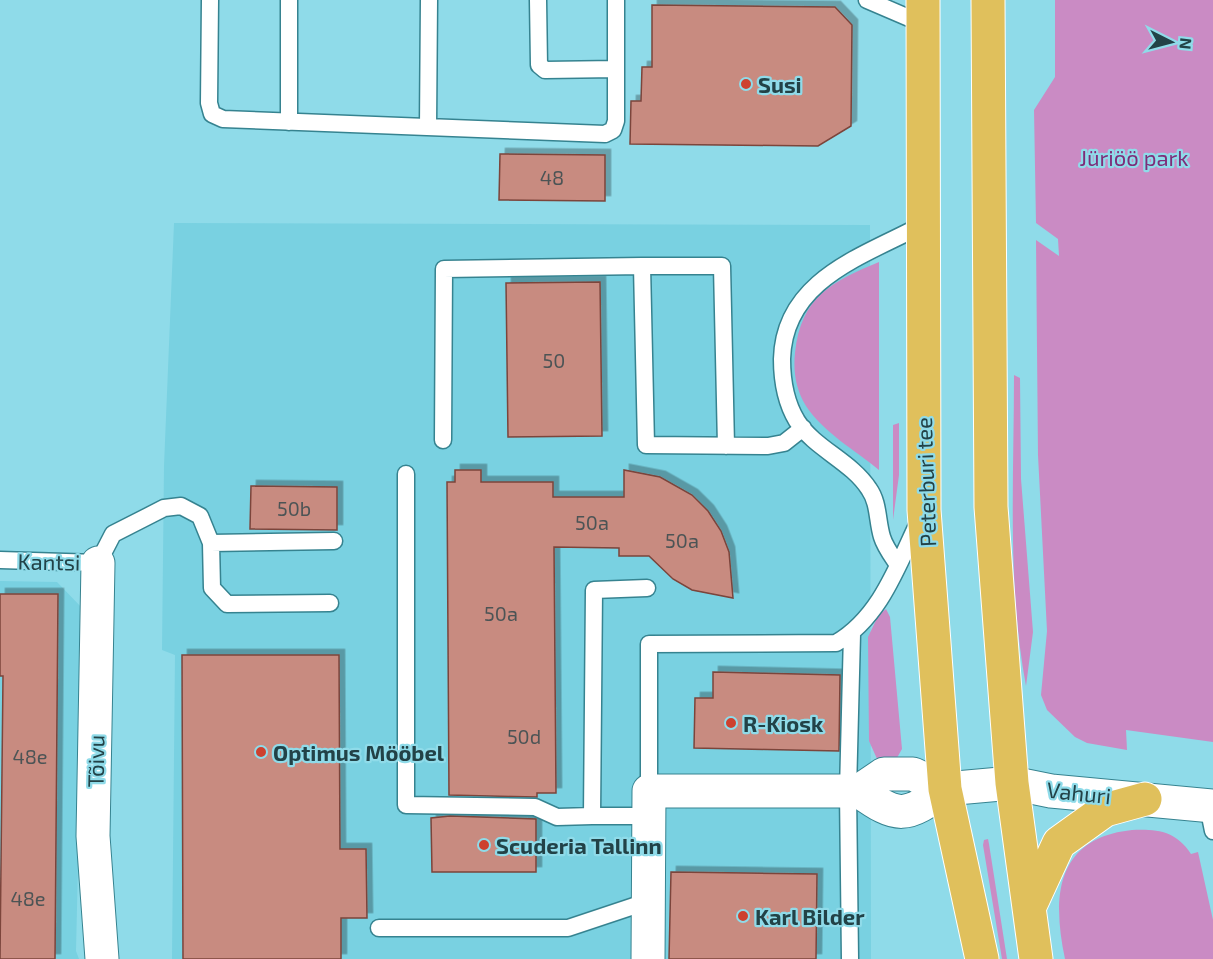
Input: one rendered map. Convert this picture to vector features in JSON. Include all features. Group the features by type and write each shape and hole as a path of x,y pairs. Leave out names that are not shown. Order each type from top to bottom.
{"highway":[{"path":"988,0 991,507 1012,783 1036,959"},
{"name":"Peterburi tee","path":"923,12 924,510 945,789 982,959"},
{"path":"1029,908 1059,843 1105,810 1145,799"}],"street":[{"name":"Tõivu","path":"98,563 93,836 102,959"},
{"path":"648,959 649,804 854,791 884,774 913,774 945,789"},
{"name":"Vahuri","path":"945,789 1012,783 1051,791 1145,799 1211,814"}],"lane":[{"path":"210,0 208,103 212,114 223,119 605,134 613,130 616,121 616,0"},
{"path":"288,0 289,122"},
{"path":"428,127 429,0"},
{"path":"538,0 539,65 545,70 616,69"},
{"path":"867,0 923,12"},
{"path":"898,565 882,537 870,490 850,467 818,443 797,421 786,394 782,373 784,340 794,310 808,291 825,276 924,224"},
{"path":"642,266 646,445 768,446 784,443 803,428"},
{"path":"443,440 444,269 722,266 726,446"},
{"path":"406,474 406,805 535,807 557,817 592,816 649,804 649,644 836,643 852,634 880,601 924,510"},
{"path":"98,563 113,534 164,508 181,506 200,516 211,543 212,588 227,604 330,603"},
{"path":"211,543 334,541"},
{"name":"Kantsi","path":"0,560 98,563"},
{"path":"592,816 594,590 647,588"},
{"path":"850,959 854,791 852,634"},
{"path":"379,928 568,928 649,901"}],"shaded area":[{"path":"174,223 870,225 871,959 172,959 175,655 162,650 164,466"},
{"path":"0,581 57,582 84,610 76,951 79,959 0,959"}],"green space":[{"name":"Jüriöö park","path":"1055,0 1213,0 1213,742 1126,730 1127,750 1087,743 1075,737 1047,710 1041,695 1047,631 1038,455 1036,240 1059,256 1058,239 1036,223 1034,110 1055,77"},
{"path":"879,262 879,470 813,416 800,394 794,367 798,334 812,305 833,285"},
{"path":"1014,375 1020,378 1021,479 1033,632 1026,686 1020,648 1014,570"},
{"path":"899,423 899,475 893,520 893,425"},
{"path":"886,609 890,617 902,749 894,763 878,761 869,741 868,637 878,616"},
{"path":"1132,830 1166,833 1179,840 1191,854 1198,852 1213,920 1213,959 1065,959 1059,914 1060,893 1065,875 1074,858 1087,845 1106,835"},
{"path":"988,839 1007,959 1002,959 983,845 984,840"}],"building":[{"name":"Susi","path":"652,5 835,7 852,25 851,126 818,146 630,144 631,101 641,101 642,67 652,67"},
{"path":"500,154 605,155 605,201 499,200"},
{"path":"600,282 602,436 508,437 506,283"},
{"path":"455,470 481,470 481,482 553,482 553,497 624,497 624,470 660,477 692,495 708,511 721,531 729,552 733,598 692,590 673,579 649,556 619,556 619,548 554,547 556,793 537,793 537,797 449,795 447,482 455,482"},
{"path":"251,486 337,487 337,530 250,529"},
{"path":"0,594 58,594 55,959 0,959 3,676 0,676"},
{"name":"Optimus Mööbel","path":"182,655 339,655 340,849 366,849 367,918 341,918 341,959 183,959"},
{"path":"713,672 840,675 839,751 694,748 695,698 713,698"},
{"name":"Scuderia Tallinn","path":"450,816 536,819 536,872 432,872 431,818"},
{"name":"Karl Bilder","path":"671,872 817,874 816,959 669,959"}],"place":[{"name":"Susi","path":"746,84"},
{"name":"R-Kiosk","path":"731,723"},
{"name":"Optimus Mööbel","path":"261,752"},
{"name":"Scuderia Tallinn","path":"484,845"},
{"name":"Karl Bilder","path":"743,916"}]}
